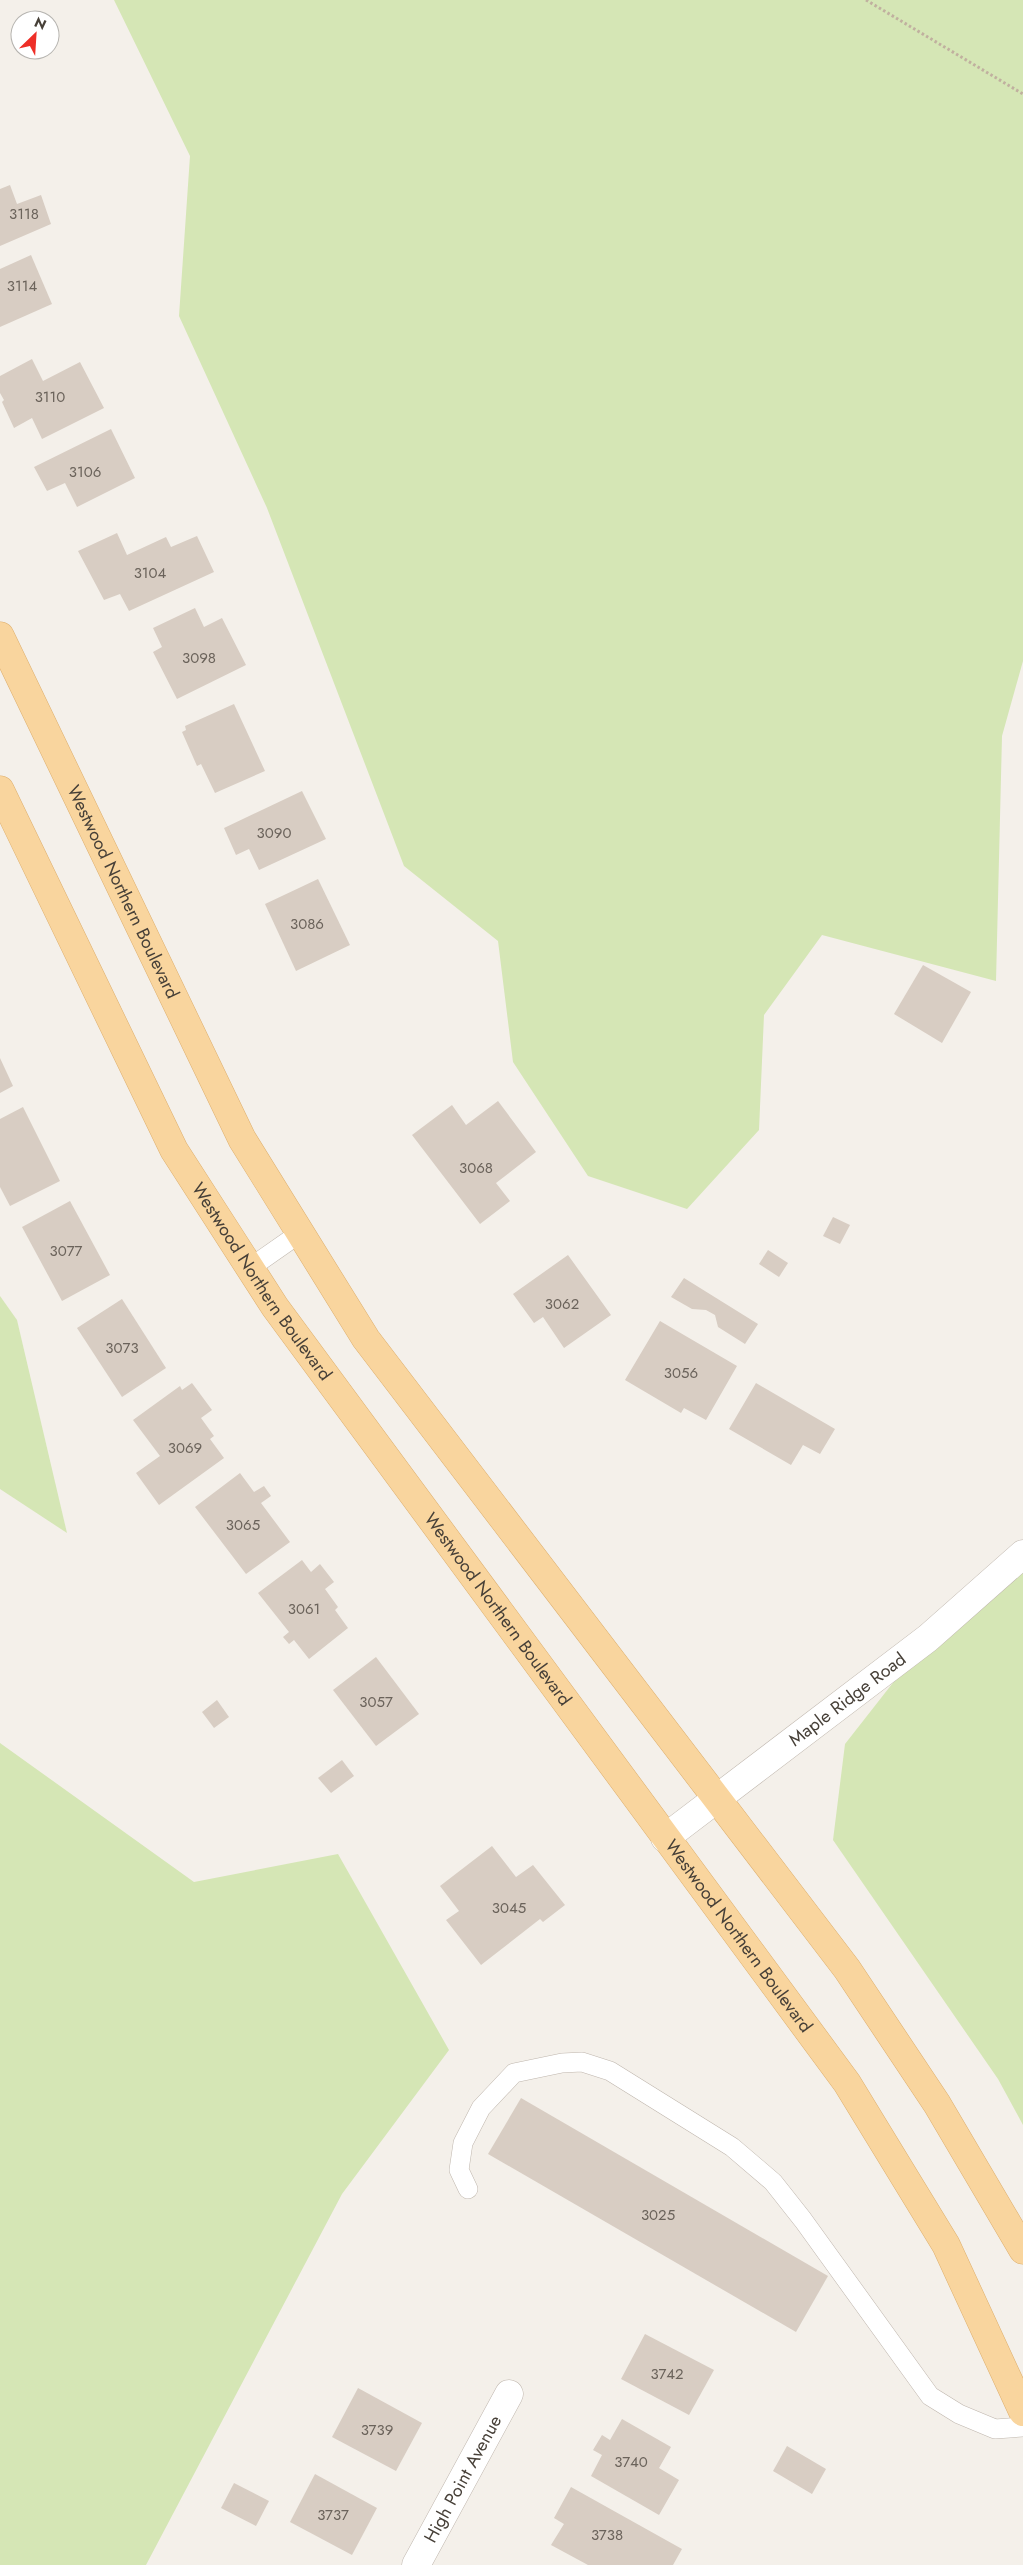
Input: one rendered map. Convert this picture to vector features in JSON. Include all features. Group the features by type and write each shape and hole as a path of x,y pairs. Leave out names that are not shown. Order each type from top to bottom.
{"main road":[{"name":"Westwood Northern Boulevard","path":"0,636 242,1139 366,1339 847,1968 937,2104 1023,2250"},
{"name":"Westwood Northern Boulevard","path":"0,790 174,1150 281,1315 847,2084 946,2245 1023,2412"}],"street":[{"name":"Maple Ridge Road","path":"665,1838 716,1797 928,1638 1023,1554"},
{"name":"High Point Avenue","path":"416,2565 509,2394"}],"lane":[{"path":"250,1268 300,1233"},
{"path":"468,2189 459,2170 463,2143 480,2108 514,2073 562,2063 582,2062 610,2071 732,2147 772,2182 803,2220 930,2396 959,2414 995,2429 1023,2427"}],"path":[{"path":"866,0 1023,94"}],"green space":[{"path":"114,0 1023,0 1023,661 1002,736 996,981 822,935 764,1015 759,1130 687,1209 588,1176 513,1062 498,941 404,866 267,508 179,316 190,156"},
{"path":"0,1296 17,1320 67,1533 0,1489"},
{"path":"1023,1554 1023,2125 998,2079 833,1840 845,1744 928,1638"},
{"path":"0,1743 194,1882 338,1854 449,2050 342,2194 146,2565 0,2565"}],"building":[{"path":"10,185 17,204 41,195 51,224 0,246 0,189"},
{"path":"31,255 52,304 0,327 0,269"},
{"path":"32,359 43,381 80,362 104,408 42,439 32,418 14,428 2,402 4,400 0,393 0,376"},
{"path":"111,429 135,478 77,507 65,483 47,491 34,467"},
{"path":"117,533 127,555 166,537 171,547 197,536 214,572 129,611 120,594 104,600 78,551"},
{"path":"195,608 204,627 222,618 246,665 177,699 153,652 162,647 153,628"},
{"path":"234,704 265,771 215,793 201,764 197,766 182,732 186,730 185,726"},
{"path":"302,791 326,839 259,870 249,849 236,855 224,828"},
{"path":"318,879 350,945 296,971 265,904"},
{"path":"923,965 971,992 942,1043 894,1014"},
{"path":"0,1058 13,1086 0,1093"},
{"path":"498,1101 536,1152 496,1183 510,1201 480,1224 412,1135 452,1105 466,1125"},
{"path":"23,1107 60,1181 10,1206 0,1187 0,1119"},
{"path":"70,1201 110,1275 62,1301 22,1227"},
{"path":"833,1217 850,1225 840,1244 823,1236"},
{"path":"768,1250 788,1263 779,1277 759,1264"},
{"path":"568,1255 611,1315 564,1348 543,1317 534,1323 513,1294"},
{"path":"684,1278 758,1324 745,1344 718,1327 715,1315 706,1310 692,1309 671,1297"},
{"path":"122,1299 166,1368 122,1397 77,1328"},
{"path":"660,1321 737,1366 706,1420 684,1408 681,1413 625,1380"},
{"path":"192,1383 212,1410 201,1418 214,1436 210,1439 224,1458 159,1505 136,1473 160,1456 133,1420 180,1386 182,1390"},
{"path":"756,1383 835,1429 820,1454 803,1445 791,1465 729,1429"},
{"path":"240,1473 254,1492 264,1486 271,1496 261,1503 290,1542 246,1574 195,1507"},
{"path":"302,1560 311,1572 320,1564 334,1582 325,1589 338,1607 335,1610 348,1628 309,1659 294,1640 289,1644 283,1637 289,1632 258,1593"},
{"path":"376,1657 419,1714 376,1746 333,1690"},
{"path":"217,1700 229,1717 214,1728 202,1712"},
{"path":"342,1760 354,1776 331,1793 318,1778"},
{"path":"492,1846 516,1877 533,1865 565,1905 543,1922 540,1919 481,1965 446,1920 459,1911 440,1886"},
{"path":"521,2098 828,2276 796,2332 488,2154"},
{"path":"645,2334 714,2370 689,2415 621,2379"},
{"path":"358,2388 422,2423 396,2471 332,2437"},
{"path":"622,2419 671,2447 659,2468 679,2480 659,2515 591,2476 602,2455 593,2450 602,2435 610,2440"},
{"path":"787,2446 826,2469 812,2494 773,2471"},
{"path":"315,2474 377,2508 352,2555 290,2522"},
{"path":"234,2483 269,2501 256,2526 221,2508"},
{"path":"571,2487 682,2549 673,2565 588,2565 551,2545 564,2524 554,2518"}]}
